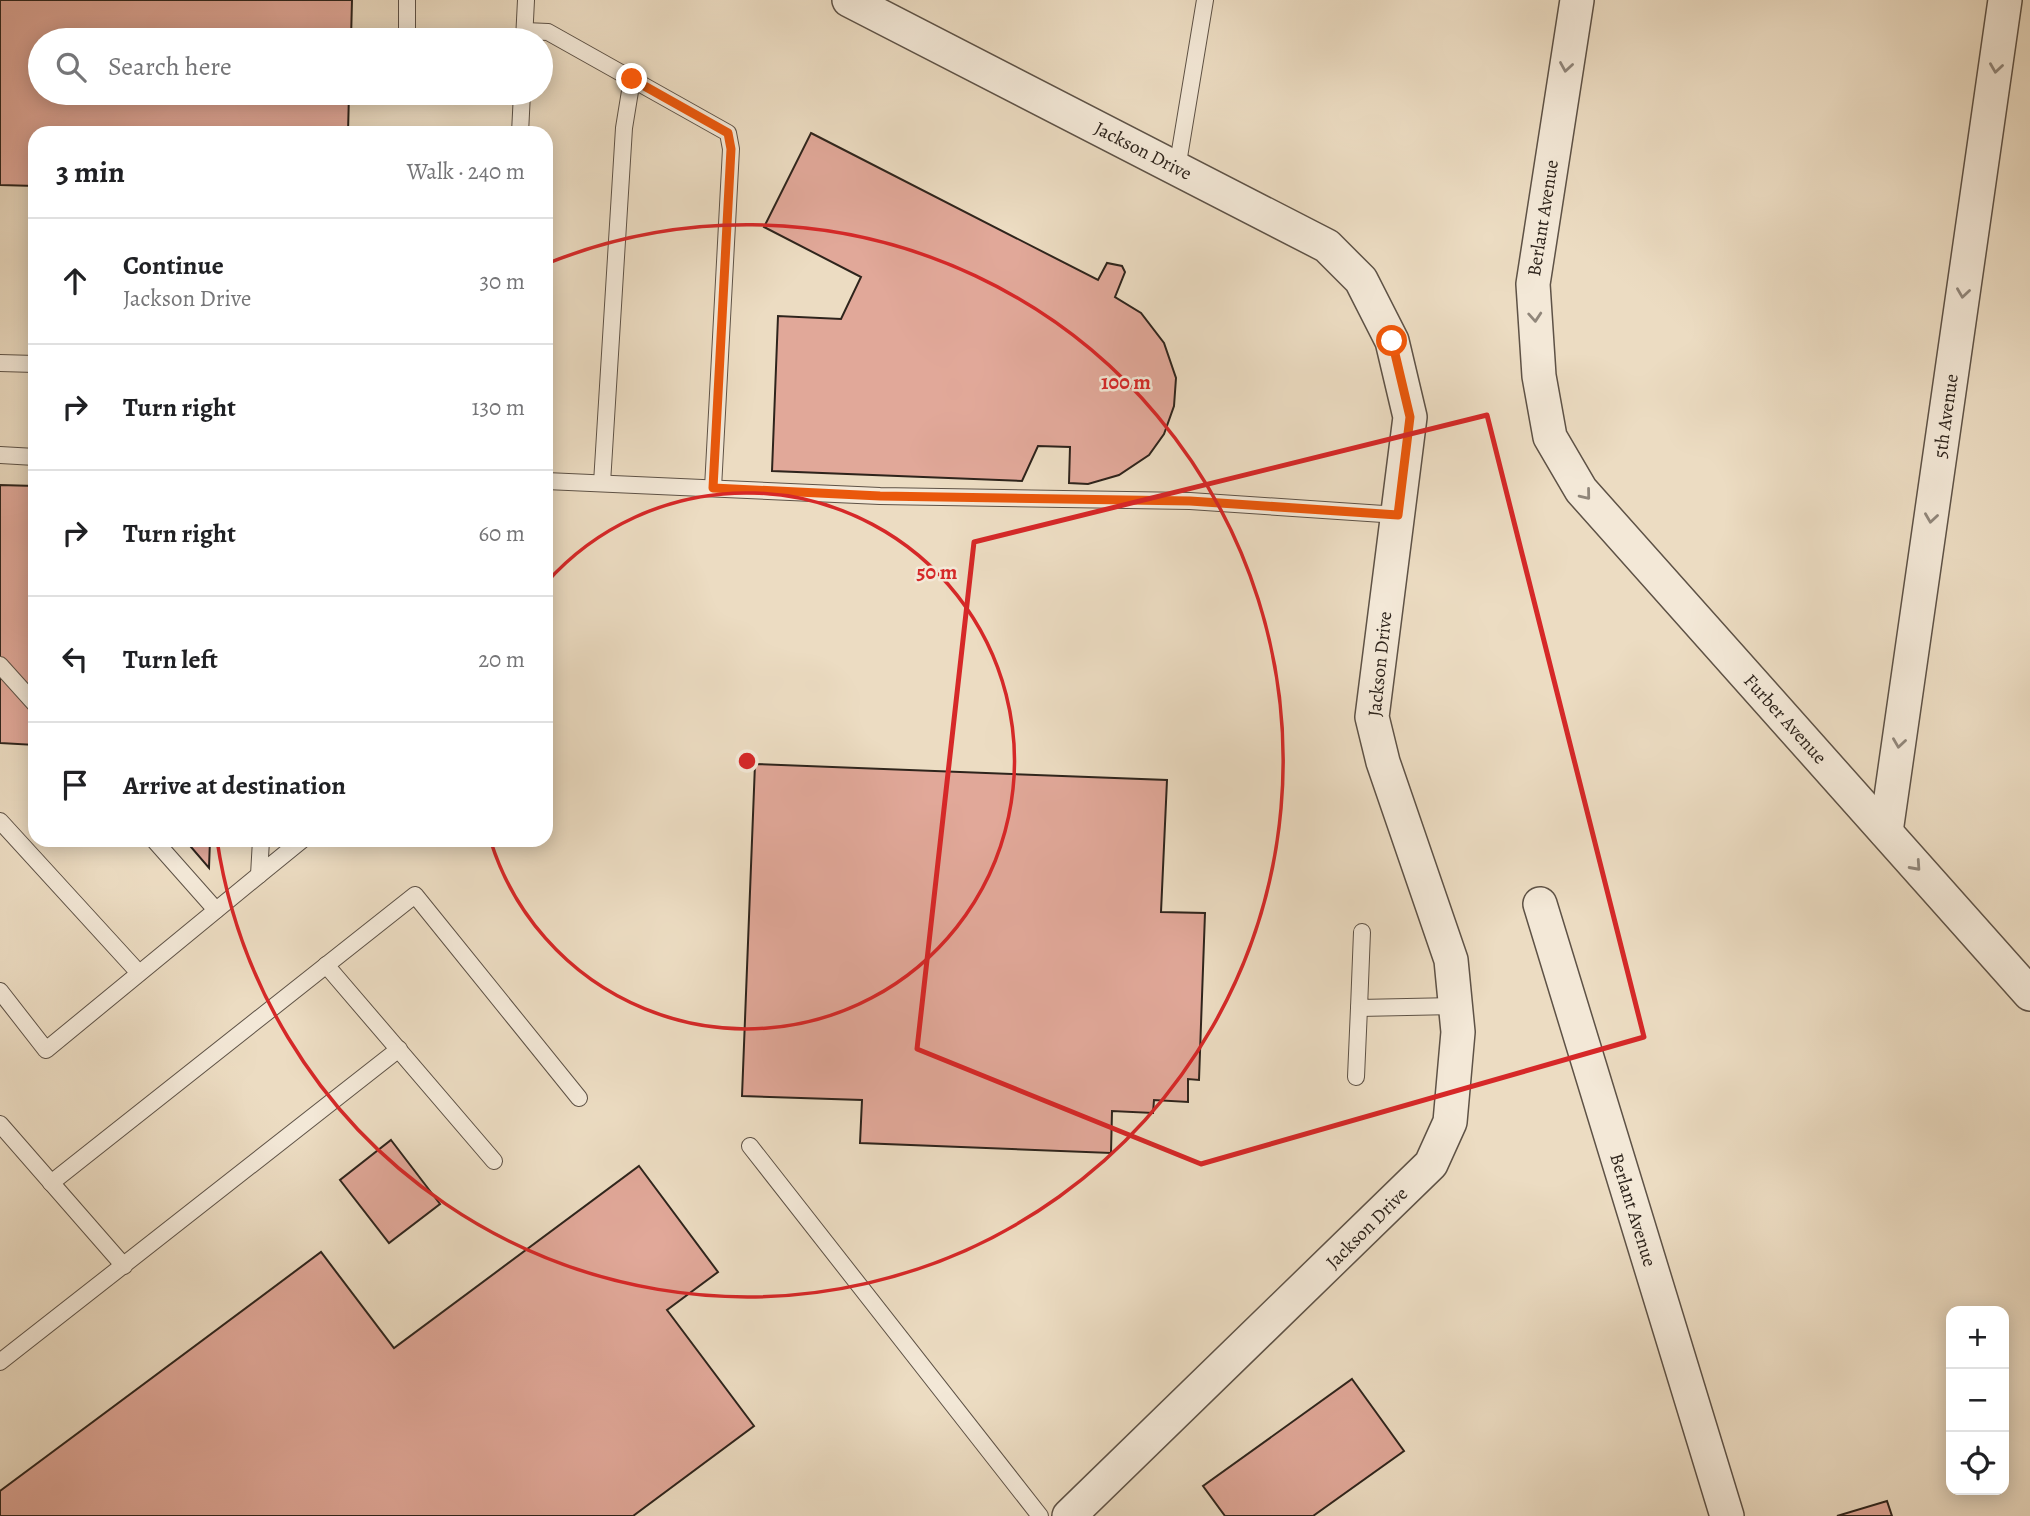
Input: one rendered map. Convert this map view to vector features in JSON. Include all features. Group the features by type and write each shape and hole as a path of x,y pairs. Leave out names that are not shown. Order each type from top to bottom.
{"street":[{"name":"Jackson Drive","path":"849,0 1327,246 1361,280 1392,341 1410,417 1372,717 1383,762 1451,960 1458,1032 1450,1122 1431,1164 1069,1516"},
{"name":"Berlant Avenue","path":"1550,437 1539,376 1533,284 1577,0"},
{"name":"5th Avenue","path":"1886,832 2005,0"},
{"name":"Furber Avenue","path":"1550,437 1581,490 2030,994"},
{"name":"Berlant Avenue","path":"1540,904 1727,1516"}],"lane":[{"path":"407,0 407,28"},
{"path":"524,28 526,0"},
{"path":"1177,169 1204,0"},
{"path":"553,35 728,133 731,149 713,488"},
{"path":"602,483 624,128 632,79"},
{"path":"520,126 521,105"},
{"path":"0,363 28,364"},
{"path":"0,455 28,457"},
{"path":"553,481 880,496 1190,501 1398,515"},
{"path":"0,664 28,696"},
{"path":"0,821 139,974"},
{"path":"160,847 216,910"},
{"path":"259,875 261,847"},
{"path":"0,991 46,1050 293,847"},
{"path":"51,1182 415,895 579,1098"},
{"path":"1356,1076 1362,932"},
{"path":"326,965 494,1161"},
{"path":"1359,1008 1455,1006"},
{"path":"0,1362 399,1049"},
{"path":"0,1124 124,1266"},
{"path":"750,1146 1040,1516"}],"highlighted area":[{"path":"1487,415 1644,1037 1201,1164 917,1049 974,542"}],"building":[{"path":"0,0 352,0 351,28 28,28 28,105 349,105 348,126 28,126 28,186 0,185"},
{"path":"811,133 1098,280 1107,263 1122,266 1125,272 1115,297 1141,313 1164,343 1176,378 1174,406 1164,434 1149,455 1119,475 1088,484 1069,483 1070,447 1038,446 1022,481 772,471 778,316 841,319 861,277 764,227"},
{"path":"0,485 28,486 28,745 0,743"},
{"path":"755,764 1167,780 1161,912 1205,913 1199,1080 1188,1079 1188,1102 1154,1100 1153,1113 1112,1111 1111,1153 860,1143 862,1100 742,1096"},
{"path":"191,847 210,847 209,868"},
{"path":"391,1140 440,1204 389,1243 340,1180"},
{"path":"639,1166 718,1272 667,1310 754,1426 633,1516 0,1516 0,1491 321,1252 394,1348"},
{"path":"1352,1379 1404,1451 1313,1516 1225,1516 1203,1486"},
{"path":"1887,1501 1892,1516 1837,1516"}],"route":[{"path":"632,79 728,133 731,149 713,488 880,496 1190,501 1398,515 1410,417 1392,341"}]}
